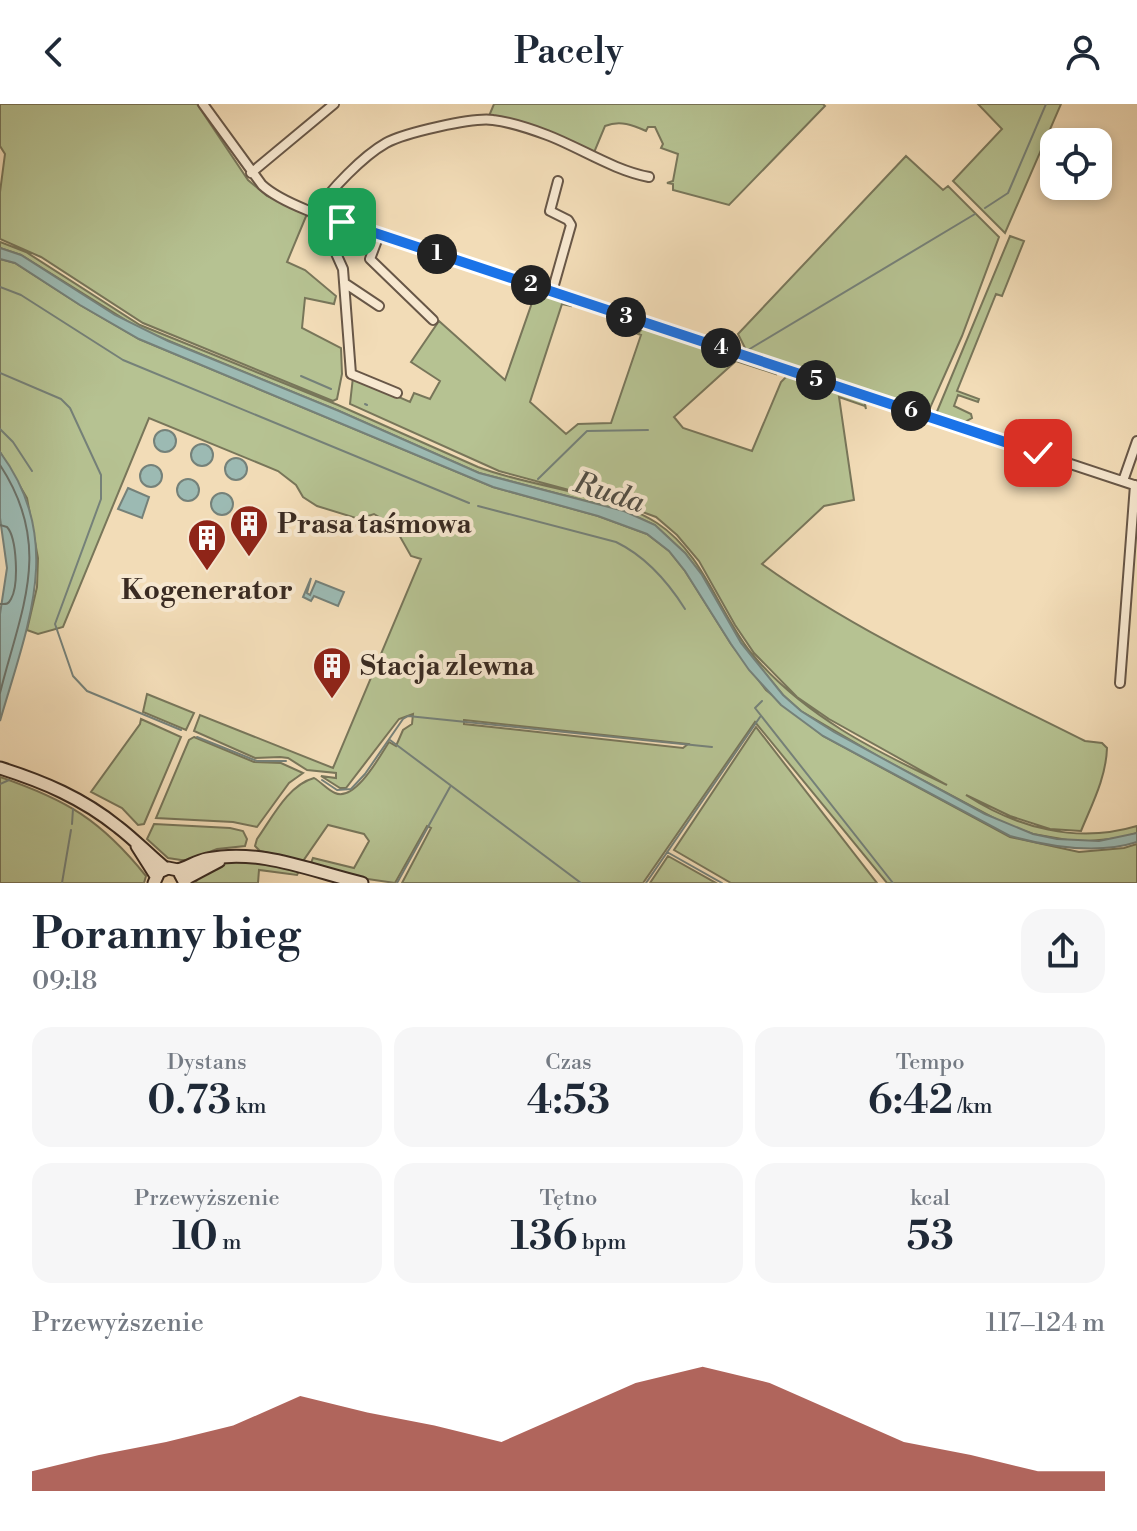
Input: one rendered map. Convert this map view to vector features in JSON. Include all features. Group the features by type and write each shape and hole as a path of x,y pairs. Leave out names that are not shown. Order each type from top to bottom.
{"main road":[{"path":"0,768 50,784 80,799 136,843 144,861 171,877 227,857 249,855 362,883"}],"street":[{"path":"203,104 251,173 273,194 314,211 1136,486 1120,683"},
{"path":"251,173 334,104"},
{"path":"397,393 351,374 346,284 342,265 315,224 314,211 370,154 387,141 427,130 491,119 544,134 649,177"},
{"path":"552,292 571,225 568,220 550,211 558,181"},
{"path":"379,235 370,259 433,320"},
{"path":"334,249 348,239 372,251"},
{"path":"346,284 379,306"},
{"path":"1123,481 1137,441"}],"green space":[{"path":"0,104 197,104 248,180 267,196 307,214 287,262 305,270 336,296 334,304 305,298 302,328 341,348 342,374 337,399 333,401 143,323 41,257 0,239 0,192 5,154 0,146"},
{"path":"494,104 825,106 729,205 673,190 673,184 667,183 673,181 678,154 661,148 663,144 655,127 648,127 646,131 621,123 605,126 593,155 489,116"},
{"path":"978,104 1061,104 1051,128 1040,128 1040,152 1005,233 953,181 1002,129"},
{"path":"906,156 943,190 948,186 999,237 962,336 930,408 911,406 747,352 738,334"},
{"path":"1010,236 1024,241 1002,296 996,294 957,391 979,399 978,402 958,395 954,406 971,414 972,418 963,423 936,414"},
{"path":"0,242 26,252 140,325 338,405 478,467 616,504 657,523 673,536 699,567 752,654 794,696 867,745 947,785 829,719 797,697 754,653 699,561 677,535 656,517 621,504 499,471 350,404 353,377 410,402 414,393 430,399 440,381 411,362 439,321 505,380 535,294 512,286 513,283 571,304 562,304 530,402 566,434 578,424 611,423 642,329 776,370 776,374 736,361 674,417 683,428 752,451 781,382 789,374 864,399 866,409 839,397 854,500 824,506 762,564 879,637 1085,741 1102,743 1107,748 1101,780 1081,831 1050,829 1010,816 966,795 1006,816 1048,830 1092,833 1137,826 1137,833 1079,842 1033,834 1005,824 801,711 783,695 741,643 702,575 685,553 655,525 624,511 479,473 140,329 21,255 0,248"},
{"path":"0,259 15,263 139,339 493,487 598,516 647,534 669,551 685,571 731,644 766,690 823,736 1010,837 1079,852 1137,844 1137,883 887,883 755,722 643,883 402,883 431,828 427,826 395,883 354,877 311,863 313,858 354,868 369,841 364,834 328,825 303,861 260,851 255,846 257,839 288,795 314,778 335,793 351,791 373,767 389,742 396,746 403,730 412,724 413,714 399,719 346,788 340,788 321,776 336,778 336,773 307,770 288,758 255,758 194,731 200,715 333,768 421,559 411,556 394,526 374,514 359,519 317,506 303,497 296,485 278,471 149,418 63,627 38,634 27,630 37,587 38,558 27,498 0,452","holes":["464,720 688,744 683,748 464,724"]},
{"path":"147,694 194,713 186,730 143,712"},
{"path":"141,719 181,737 144,824 138,825 122,808 91,792"},
{"path":"756,727 877,883 731,883 674,850"},
{"path":"194,737 254,762 281,763 303,773 289,783 257,827 233,822 156,818 189,740"},
{"path":"0,777 45,794 98,826 146,876 144,883 0,883"},
{"path":"154,824 230,828 243,831 247,839 245,846 217,849 189,860 168,858 147,839"},
{"path":"668,856 716,883 650,883"},
{"path":"261,861 299,871 297,875 259,870 258,883 195,883 200,872 226,862"}],"water":[{"path":"0,248 21,255 115,315 168,341 479,473 624,511 655,525 685,553 702,575 741,643 783,695 801,711 985,814 1033,834 1057,839 1099,841 1137,833 1137,842 1090,849 1010,836 823,736 781,705 749,670 685,571 669,551 647,534 598,516 493,487 139,339 15,263 0,259"},
{"path":"165,430 173,433 176,441 173,449 165,452 157,449 154,441 157,433"},
{"path":"202,444 210,447 213,455 210,463 202,466 194,463 191,455 194,447"},
{"path":"0,452 20,485 32,518 36,551 35,584 29,618 0,721 0,614 7,568 0,518"},
{"path":"236,458 244,461 247,469 244,477 236,480 228,477 225,469 228,461"},
{"path":"151,465 159,468 162,476 159,484 151,487 143,484 140,476 143,468"},
{"path":"188,479 196,482 199,490 196,498 188,501 180,498 177,490 180,482"},
{"path":"128,488 149,497 142,518 118,509"},
{"path":"222,493 230,496 233,504 230,512 222,515 214,512 211,504 214,496"},
{"path":"311,578 307,593 310,595 316,581 344,592 338,606 314,596 311,601 303,597"}],"waterway":[{"path":"985,208 1008,193 1046,104"},
{"path":"748,350 975,214"},
{"path":"0,287 21,295 123,360 469,503"},
{"path":"0,373 61,399 70,408 101,475 101,499 55,624 73,676 87,691 181,730"},
{"path":"301,376 331,389"},
{"path":"0,429 13,442 32,471"},
{"path":"538,479 587,431 648,430"},
{"path":"478,506 616,542 655,571 685,609"},
{"path":"762,701 755,708 893,883"},
{"path":"322,780 337,790 351,789 408,716 712,747"},
{"path":"646,883 760,717"},
{"path":"197,737 257,761 286,761"},
{"path":"390,740 581,883"},
{"path":"0,784 9,780"},
{"path":"397,883 450,787"},
{"path":"72,824 73,809"},
{"path":"62,883 71,830"},
{"path":"667,852 722,883"}],"place":[{"name":"Prasa taśmowa","path":"249,558"},
{"name":"Kogenerator","path":"207,572"},
{"name":"Stacja zlewna","path":"332,700"}],"route":[{"path":"342,222 1038,453"}],"water label":[{"name":"Ruda","path":"609,493"}]}
